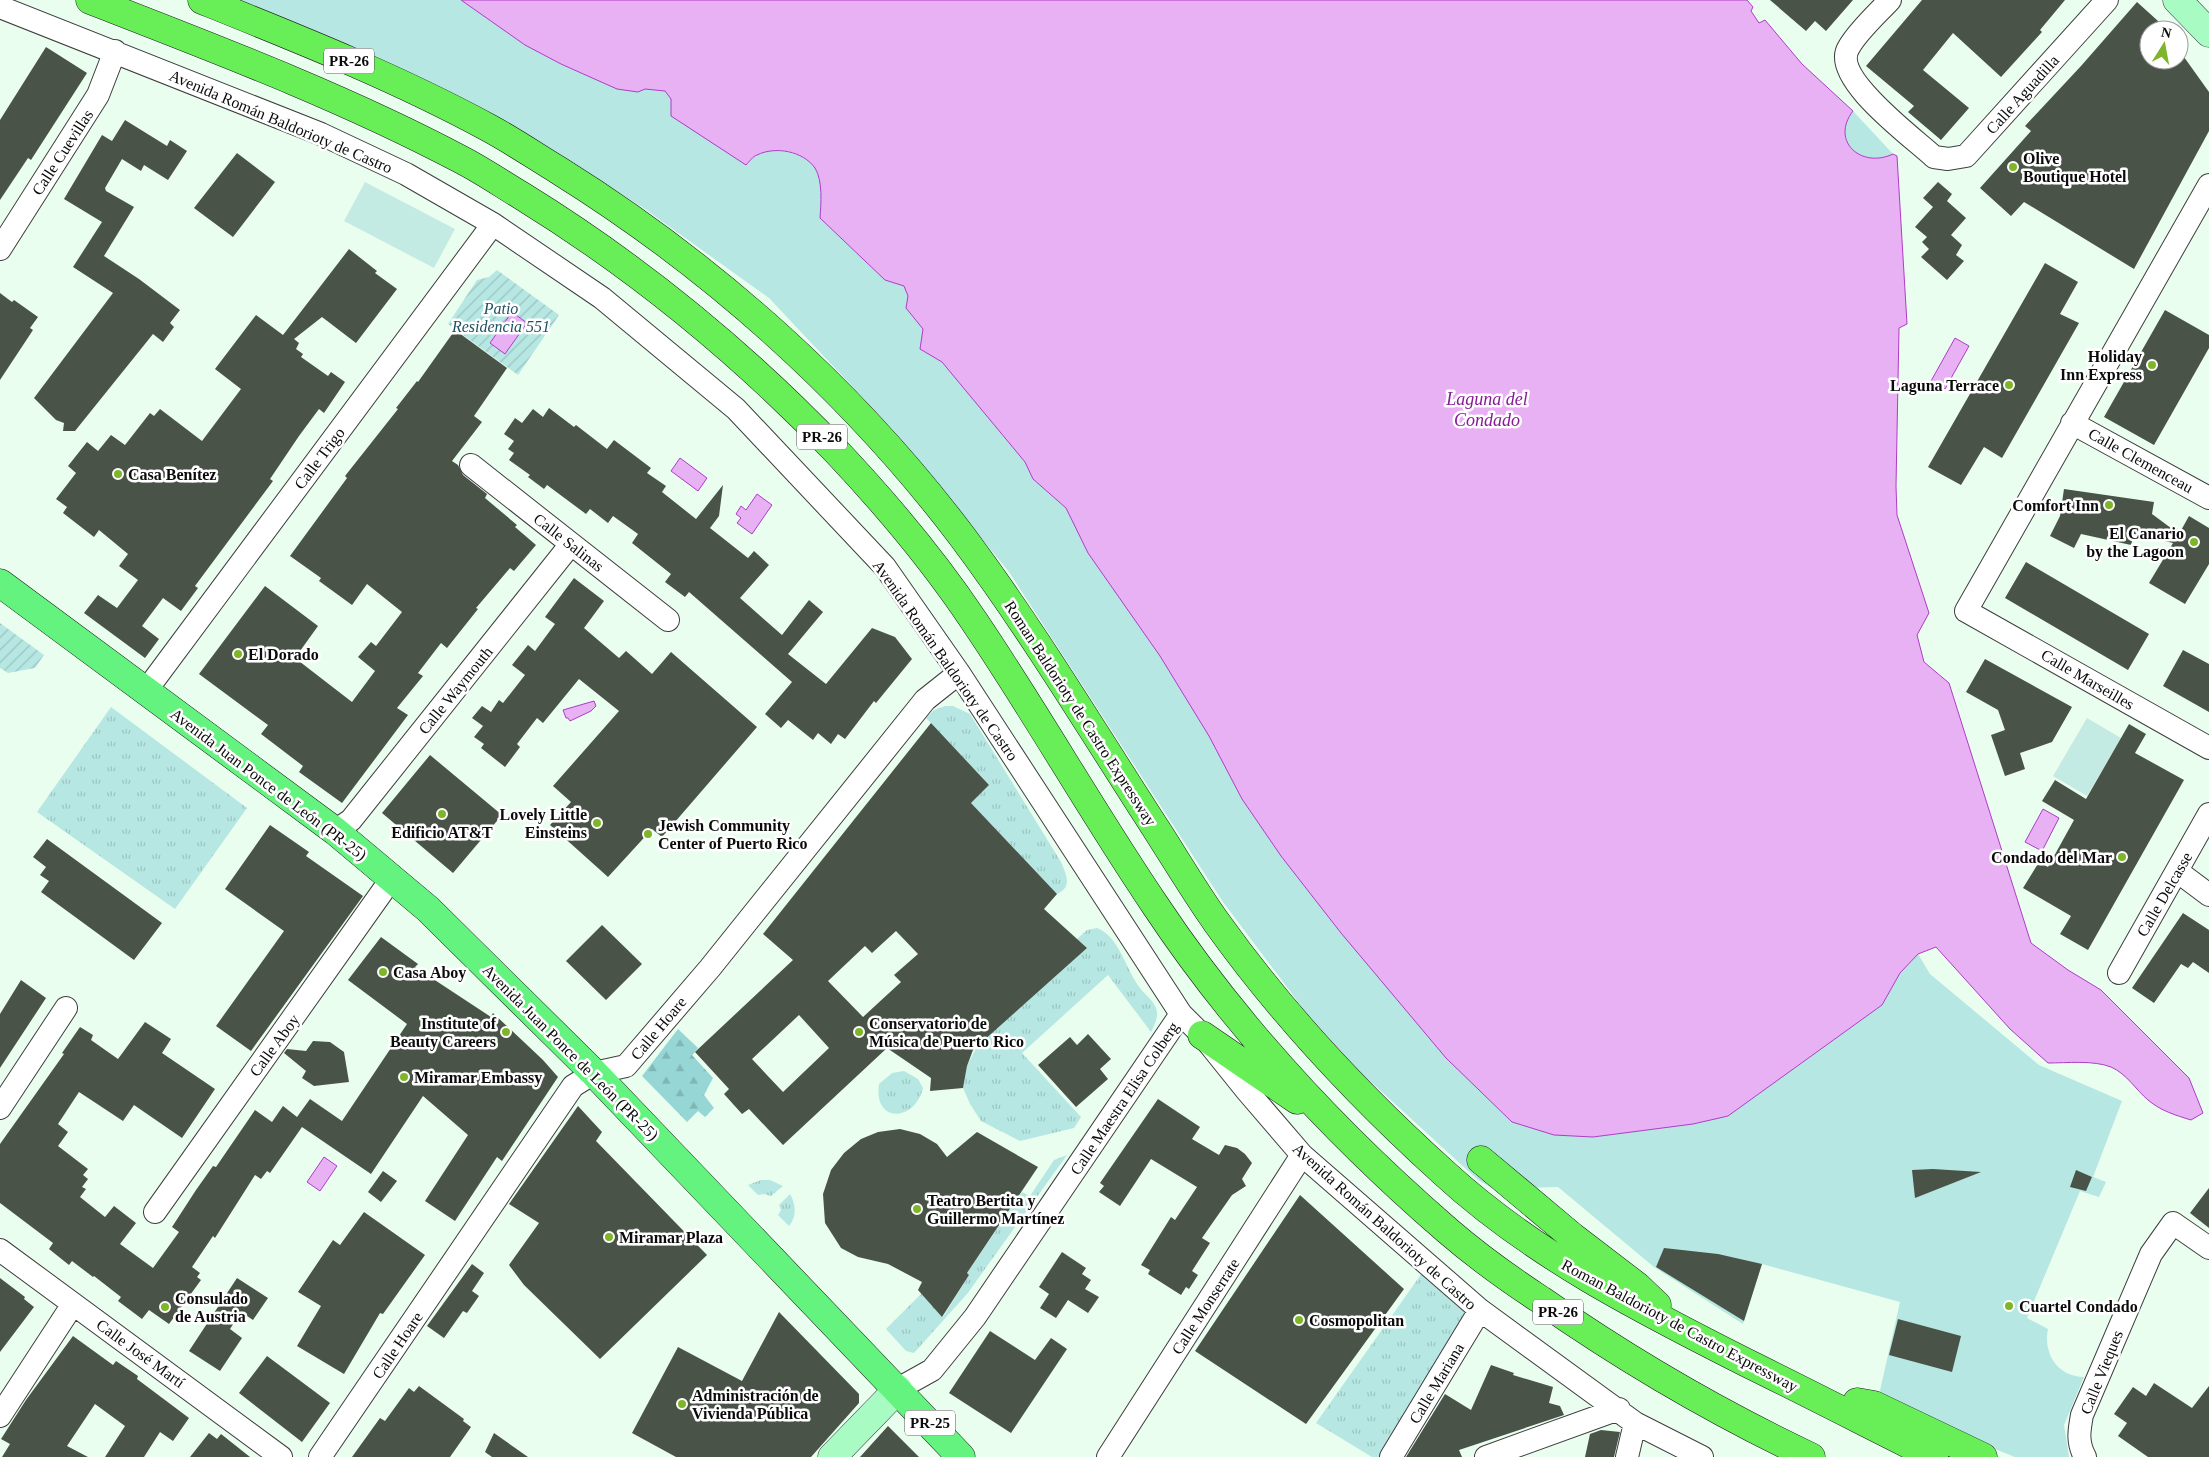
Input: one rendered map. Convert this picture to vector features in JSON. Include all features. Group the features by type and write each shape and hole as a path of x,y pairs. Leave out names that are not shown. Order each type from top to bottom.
{"highway":[{"name":"PR-26","path":"90,0 289,78 389,124 467,163 556,217 631,269 741,359 839,455 927,558 973,620 1156,908 1251,1033 1334,1126 1451,1234 1524,1289 1605,1345 1742,1425 1811,1457"},
{"name":"Roman Baldorioty de Castro Expressway","path":"202,0 375,72 492,129 584,186 652,233 770,329 867,424 960,533 1004,594 1214,919 1256,976 1327,1057 1370,1102 1447,1176 1555,1259 1685,1332 1934,1457"},
{"path":"1202,1035 1334,1126"},
{"path":"1481,1160 1573,1237 1637,1286 1685,1332"},
{"path":"1804,1391 1874,1405 1983,1457"}],"main road":[{"name":"Avenida Juan Ponce de León (PR-25)","path":"0,583 335,831 428,909 594,1073 898,1389"},
{"name":"PR-25","path":"898,1389 961,1457"}],"street":[{"name":"Calle Aguadilla","path":"1890,0 1847,48 1846,68 1865,96 1934,157 1948,159 1966,156 2107,0"},
{"path":"2177,0 2209,33"},
{"name":"Avenida Román Baldorioty de Castro","path":"0,7 321,134 406,174 493,224 602,298 736,408 885,567 959,673 1181,1014 1202,1035 1246,1092 1302,1155 1480,1310 1627,1416 1702,1457"},
{"name":"Calle Cuevillas","path":"0,249 98,95 115,52"},
{"path":"2072,423 2209,185"},
{"name":"Calle Trigo","path":"145,692 493,224"},
{"name":"Calle Clemenceau","path":"2072,423 2209,498"},
{"name":"Calle Marseilles","path":"2072,423 1966,611 2209,748"},
{"name":"Calle Salinas","path":"471,465 668,620"},
{"name":"Calle Waymouth","path":"335,831 351,820 571,544"},
{"name":"Calle Hoare","path":"320,1457 573,1086 594,1073 626,1066 710,968 925,700 959,673"},
{"name":"Calle Delcasse","path":"2118,973 2209,814"},
{"path":"2177,871 2209,895"},
{"name":"Calle Aboy","path":"155,1212 392,878"},
{"path":"0,1108 66,1008"},
{"name":"Calle Maestra Elisa Colberg","path":"898,1389 932,1370 975,1316 1181,1014"},
{"name":"Calle Monserrate","path":"1108,1457 1302,1155"},
{"name":"Calle Vieques","path":"2085,1457 2080,1447 2078,1436 2082,1415 2151,1254 2172,1223 2209,1248"},
{"name":"Calle José Martí","path":"0,1250 281,1457"},
{"path":"0,1416 73,1304"},
{"name":"Calle Mariana","path":"1392,1457 1480,1310"},
{"path":"832,1457 898,1389"},
{"path":"1486,1457 1518,1452 1627,1416 1627,1457"}],"green space":[{"path":"236,0 461,0 525,45 561,64 618,89 638,92 645,89 665,91 671,99 673,108 746,165 756,155 773,151 789,152 804,158 810,163 818,173 821,193 820,218 885,280 904,286 908,296 906,308 923,329 920,349 942,362 1025,462 1033,479 1066,508 1088,553 1160,656 1209,736 1242,799 1281,856 1341,933 1593,1137 1693,1124 1728,1116 1882,1005 1900,973 1918,954 1930,974 2039,1065 2122,1101 2093,1177 2106,1182 2099,1197 2080,1191 2027,1318 2048,1329 2047,1338 2050,1355 2059,1368 2074,1376 2084,1377 2064,1425 2069,1457 2015,1457 1975,1441 1879,1395 1900,1302 1762,1264 1743,1324 1654,1267 1558,1187 1494,1189 1478,1180 1358,1070 1305,1011 1223,902 1009,572 895,432 769,298 642,207 518,128 335,39"},
{"path":"1853,111 1893,154 1881,158 1870,158 1860,155 1852,149 1847,142 1845,132 1847,122"},
{"name":"Patio Residencia 551","path":"497,270 559,315 518,375 448,324 477,280 489,277"},
{"path":"0,623 44,655 35,668 8,673 0,668"},
{"path":"945,706 953,706 970,714 1061,862 1067,880 1067,884 1062,891 1057,894 971,803 989,785 926,718 934,710"},
{"path":"111,707 247,808 175,909 37,812"},
{"path":"1097,928 1111,938 1122,954 1135,981 1154,1003 1157,1013 1155,1023 1151,1032 1108,975 1022,1053 1081,1117 1074,1128 1020,1141 981,1121 970,1104 963,1088 967,1066 990,1021 1087,948 1077,939 1087,930"},
{"path":"678,1029 698,1048 692,1055 713,1078 704,1095 714,1108 705,1117 698,1111 687,1122 642,1076"},
{"path":"904,1071 918,1079 923,1088 919,1099 904,1112 896,1114 888,1112 882,1106 879,1097 879,1084 892,1073"},
{"path":"1067,1155 967,1294 914,1353 906,1351 886,1329 922,1293 943,1317 969,1275 967,1273 1022,1192 1030,1196 1054,1160"},
{"path":"761,1180 770,1180 783,1186 771,1196 758,1195 748,1185"},
{"path":"790,1194 795,1210 789,1226 778,1215 781,1210 779,1205"},
{"path":"1422,1273 1470,1311 1383,1457 1372,1457 1316,1423"}],"shaded area":[{"path":"365,182 455,229 434,268 344,221"},
{"path":"2087,718 2121,738 2087,796 2053,776"}],"water":[{"name":"Laguna del Condado","path":"461,0 1747,0 1753,7 1751,11 1759,23 1765,20 1802,64 1853,111 1847,122 1845,132 1847,142 1852,149 1860,155 1870,158 1881,158 1893,154 1897,156 1907,324 1899,328 1897,515 1929,613 1917,635 1924,662 1949,683 2031,943 2068,970 2101,990 2189,1078 2203,1113 2191,1120 2163,1110 2148,1100 2127,1078 2111,1067 2088,1063 2048,1063 2010,1029 1936,947 1918,954 1900,973 1882,1005 1728,1116 1693,1124 1593,1137 1554,1135 1512,1122 1446,1058 1341,933 1281,856 1242,799 1209,736 1160,656 1088,553 1066,508 1033,479 1025,462 942,362 920,349 923,329 906,308 908,296 904,286 885,280 820,218 821,193 818,173 810,162 796,154 772,151 756,156 746,165 671,116 671,99 665,91 645,89 638,92 617,89 561,64 525,45"},
{"path":"512,312 527,323 505,354 490,343"},
{"path":"1955,338 1969,346 1945,389 1931,381"},
{"path":"680,458 707,478 698,491 671,471"},
{"path":"757,494 772,505 752,534 737,523 741,518 736,514 741,506 746,510"},
{"path":"594,701 596,706 591,711 570,721 566,718 563,710"},
{"path":"2043,809 2059,818 2042,851 2025,842"},
{"path":"324,1157 337,1166 320,1191 307,1182"}],"building":[{"path":"1770,0 1853,0 1826,31 1815,21 1806,31"},
{"path":"1922,0 2065,0 2040,30 2042,32 2001,77 1953,33 1923,70 1969,108 1941,140 1908,112 1914,106 1866,66"},
{"path":"2137,2 2157,20 2139,20 2139,70 2189,70 2189,64 2209,92 2209,131 2134,269 2024,202 2011,216 1980,188 2031,131 2025,126"},
{"path":"46,47 87,73 31,160 28,158 0,200 0,120"},
{"path":"125,120 167,146 170,140 187,151 168,180 144,165 141,171 122,159 105,188 106,191 134,207 104,256 139,279 180,310 170,323 174,327 163,342 153,334 75,431 63,431 64,423 56,420 34,398 113,293 73,267 102,222 64,199 102,135 112,141"},
{"path":"237,153 275,182 233,237 194,208"},
{"path":"1938,182 1952,194 1947,201 1966,218 1951,235 1962,245 1956,255 1964,261 1947,280 1921,257 1929,249 1922,242 1927,237 1915,227 1933,207 1923,198"},
{"path":"349,249 377,271 375,273 397,289 356,343 322,317 294,339 299,343 296,349 303,354 301,357 328,376 331,372 345,382 324,413 319,409 299,436 270,479 273,481 195,586 198,588 181,611 163,598 142,626 159,639 145,658 84,613 98,595 117,608 138,580 119,566 128,554 99,530 94,537 63,513 67,507 56,499 76,473 68,466 87,442 98,451 111,435 125,445 150,413 154,416 160,409 202,441 241,389 215,369 256,315 283,335"},
{"name":"Laguna Terrace","path":"2045,263 2078,282 2060,314 2079,323 2002,458 1984,447 1961,485 1928,467"},
{"path":"0,293 12,302 14,300 38,317 30,328 33,330 0,380"},
{"path":"2165,310 2209,335 2209,348 2154,445 2104,417"},
{"path":"455,330 507,368 474,416 482,422 452,461 458,465 463,475 487,494 485,498 517,525 515,527 536,545 514,571 510,568 476,608 478,609 447,648 441,643 418,673 423,676 397,708 408,715 342,803 299,772 303,766 261,734 268,725 199,674 265,586 318,626 295,658 352,702 375,671 358,657 371,642 376,646 402,612 367,584 352,605 319,581 321,578 290,556 347,478 345,476 398,409 396,408 418,382"},
{"path":"549,408 574,427 576,425 607,449 614,440 651,468 647,473 666,486 662,492 696,519 723,485 719,516 710,528 748,558 754,551 769,565 740,598 782,635 809,600 823,612 788,654 826,684 872,628 895,637 912,659 876,703 874,701 845,739 838,734 831,744 818,733 813,740 788,720 781,728 765,714 792,682 689,592 685,597 665,582 671,574 632,543 638,534 613,516 608,523 590,509 586,514 547,485 544,489 528,477 530,475 509,460 514,453 508,449 514,441 504,434 515,418 522,423 533,409 543,417"},
{"path":"2064,489 2154,502 2152,514 2179,534 2189,516 2209,528 2209,564 2185,604 2149,583 2173,543 2134,534 2131,545 2081,534 2074,548 2050,536 2060,516"},
{"path":"2026,562 2149,634 2128,670 2005,598"},
{"path":"574,578 604,601 584,628 619,658 626,651 652,674 671,652 757,727 662,837 652,829 608,877 550,825 571,802 553,786 619,711 579,679 543,723 537,718 517,744 520,747 505,767 481,748 484,744 474,737 483,726 472,718 482,706 491,712 499,700 503,703 525,675 512,665 528,645 535,651 555,624 545,617"},
{"path":"2183,650 2209,664 2209,712 2163,686"},
{"path":"1985,659 2072,707 2052,742 2020,753 2025,769 2005,776 1991,735 2005,730 1998,710 1966,692"},
{"path":"931,723 989,785 971,803 1057,894 1044,909 1087,948 973,1050 967,1066 963,1088 930,1091 931,1078 887,1048 783,1145 749,1109 742,1114 724,1094 729,1089 695,1052 793,960 763,934","holes":["896,931 918,954 894,975 901,982 863,1017 828,981 865,946 872,953","799,1015 829,1048 783,1092 752,1059"]},
{"path":"2129,724 2146,734 2135,753 2184,780 2088,950 2060,934 2071,916 2023,888 2039,862 2048,867 2074,820 2042,801 2055,780 2086,799"},
{"name":"Edificio AT&T","path":"430,755 502,815 453,873 382,813"},
{"path":"270,825 309,852 306,856 363,896 251,1051 216,1026 284,931 225,889"},
{"path":"47,839 162,923 134,960 41,892 49,881 40,875 46,867 33,857"},
{"path":"2183,913 2209,930 2209,973 2193,962 2188,968 2181,964 2154,1003 2132,988"},
{"path":"602,925 642,964 606,1000 566,961"},
{"path":"381,937 418,964 415,967 491,1017 493,1013 543,1060 558,1077 502,1161 497,1157 455,1221 425,1201 468,1135 423,1096 371,1174 302,1127 270,1173 267,1171 261,1179 255,1175 215,1238 213,1236 192,1267 200,1273 197,1277 201,1280 169,1324 149,1310 142,1319 118,1301 121,1297 94,1276 72,1261 69,1265 49,1249 53,1243 0,1203 0,1144 64,1054 62,1053 80,1027 93,1035 91,1040 118,1059 145,1022 171,1039 162,1053 215,1089 182,1138 134,1105 123,1121 79,1092 58,1124 68,1132 58,1146 88,1169 83,1175 88,1179 82,1187 86,1189 80,1197 105,1217 114,1206 136,1223 120,1244 153,1268 179,1232 172,1227 213,1166 216,1167 255,1110 272,1122 283,1106 297,1117 310,1099 342,1121 407,1024 348,980"},
{"path":"21,980 46,998 0,1068 0,1014"},
{"path":"1088,1034 1111,1059 1100,1069 1108,1079 1076,1107 1038,1065 1070,1037 1077,1045"},
{"path":"313,1041 330,1042 344,1052 349,1082 314,1086 302,1078 306,1071 284,1053 287,1049 306,1051"},
{"path":"1158,1099 1200,1127 1192,1139 1219,1155 1225,1145 1237,1148 1252,1163 1242,1179 1246,1186 1232,1195 1202,1238 1210,1243 1192,1271 1198,1275 1189,1289 1186,1287 1181,1295 1148,1274 1150,1270 1141,1265 1171,1217 1175,1220 1197,1187 1151,1159 1120,1206 1099,1192 1104,1186 1100,1183"},
{"name":"Miramar Plaza","path":"578,1106 602,1132 596,1141 707,1255 600,1359 524,1285 509,1265 539,1223 509,1204"},
{"name":"Teatro Bertita y Guillermo Martínez","path":"900,1129 920,1134 937,1144 947,1157 977,1132 1038,1167 967,1273 969,1275 942,1317 918,1290 922,1282 888,1264 858,1257 841,1248 825,1223 823,1194 831,1170 844,1153 861,1139 878,1132"},
{"path":"1933,1169 1981,1172 1915,1198 1912,1170"},
{"path":"2076,1170 2092,1177 2086,1191 2070,1187"},
{"path":"383,1171 397,1181 381,1202 368,1192"},
{"path":"2209,1188 2209,1228 2190,1213"},
{"name":"Cosmopolitan","path":"1300,1195 1404,1289 1306,1424 1195,1351"},
{"path":"364,1212 425,1255 383,1314 380,1313 344,1374 297,1346 321,1306 298,1292 333,1240 340,1245"},
{"path":"1664,1248 1718,1254 1762,1264 1744,1321 1656,1267"},
{"path":"1062,1252 1086,1268 1082,1274 1091,1280 1085,1289 1099,1297 1088,1313 1068,1300 1056,1318 1040,1308 1049,1294 1039,1287"},
{"path":"472,1264 484,1273 472,1291 479,1296 467,1313 463,1311 444,1338 427,1326"},
{"path":"0,1278 25,1297 24,1299 34,1307 0,1352"},
{"path":"237,1278 268,1298 253,1320 241,1312 230,1329 242,1338 220,1371 189,1351"},
{"path":"779,1312 859,1394 859,1403 811,1457 676,1457 632,1433 678,1347 742,1381"},
{"path":"1898,1319 1961,1336 1952,1372 1889,1355"},
{"path":"990,1331 1035,1360 1051,1338 1067,1349 1011,1433 949,1393"},
{"path":"73,1336 113,1365 116,1361 138,1376 137,1379 189,1418 173,1441 160,1432 144,1457 105,1457 125,1426 95,1404 67,1446 88,1457 2,1457 10,1444 1,1439 26,1400"},
{"path":"267,1356 330,1403 302,1442 239,1393"},
{"path":"1491,1365 1514,1373 1513,1375 1553,1387 1549,1403 1560,1406 1564,1415 1459,1450 1462,1457 1406,1457 1445,1394 1471,1410"},
{"path":"2154,1383 2192,1408 2209,1386 2209,1457 2148,1457 2118,1436 2127,1423 2114,1414 2133,1387 2146,1396"},
{"path":"419,1386 464,1419 463,1421 471,1427 450,1457 352,1457 380,1418 385,1421 409,1388 414,1392"},
{"path":"888,1426 919,1457 860,1457"},
{"path":"1601,1430 1620,1432 1614,1457 1585,1457 1590,1434"},
{"path":"209,1433 217,1439 221,1434 250,1457 190,1457"},
{"path":"494,1433 528,1457 492,1457 485,1452"}],"place":[{"name":"Olive Boutique Hotel","path":"2013,167"},
{"name":"Holiday Inn Express","path":"2152,365"},
{"name":"Laguna Terrace","path":"2009,385"},
{"name":"Casa Benítez","path":"118,474"},
{"name":"Comfort Inn","path":"2109,505"},
{"name":"El Canario by the Lagoon","path":"2194,542"},
{"name":"El Dorado","path":"238,654"},
{"name":"Edificio AT&T","path":"442,814"},
{"name":"Lovely Little Einsteins","path":"597,823"},
{"name":"Jewish Community Center of Puerto Rico","path":"648,834"},
{"name":"Condado del Mar","path":"2122,857"},
{"name":"Casa Aboy","path":"383,972"},
{"name":"Institute of Beauty Careers","path":"506,1032"},
{"name":"Conservatorio de Música de Puerto Rico","path":"859,1032"},
{"name":"Miramar Embassy","path":"404,1077"},
{"name":"Teatro Bertita y Guillermo Martínez","path":"917,1209"},
{"name":"Miramar Plaza","path":"609,1237"},
{"name":"Cuartel Condado","path":"2009,1306"},
{"name":"Consulado de Austria","path":"165,1307"},
{"name":"Cosmopolitan","path":"1299,1320"},
{"name":"Administración de Vivienda Pública","path":"682,1404"}]}
